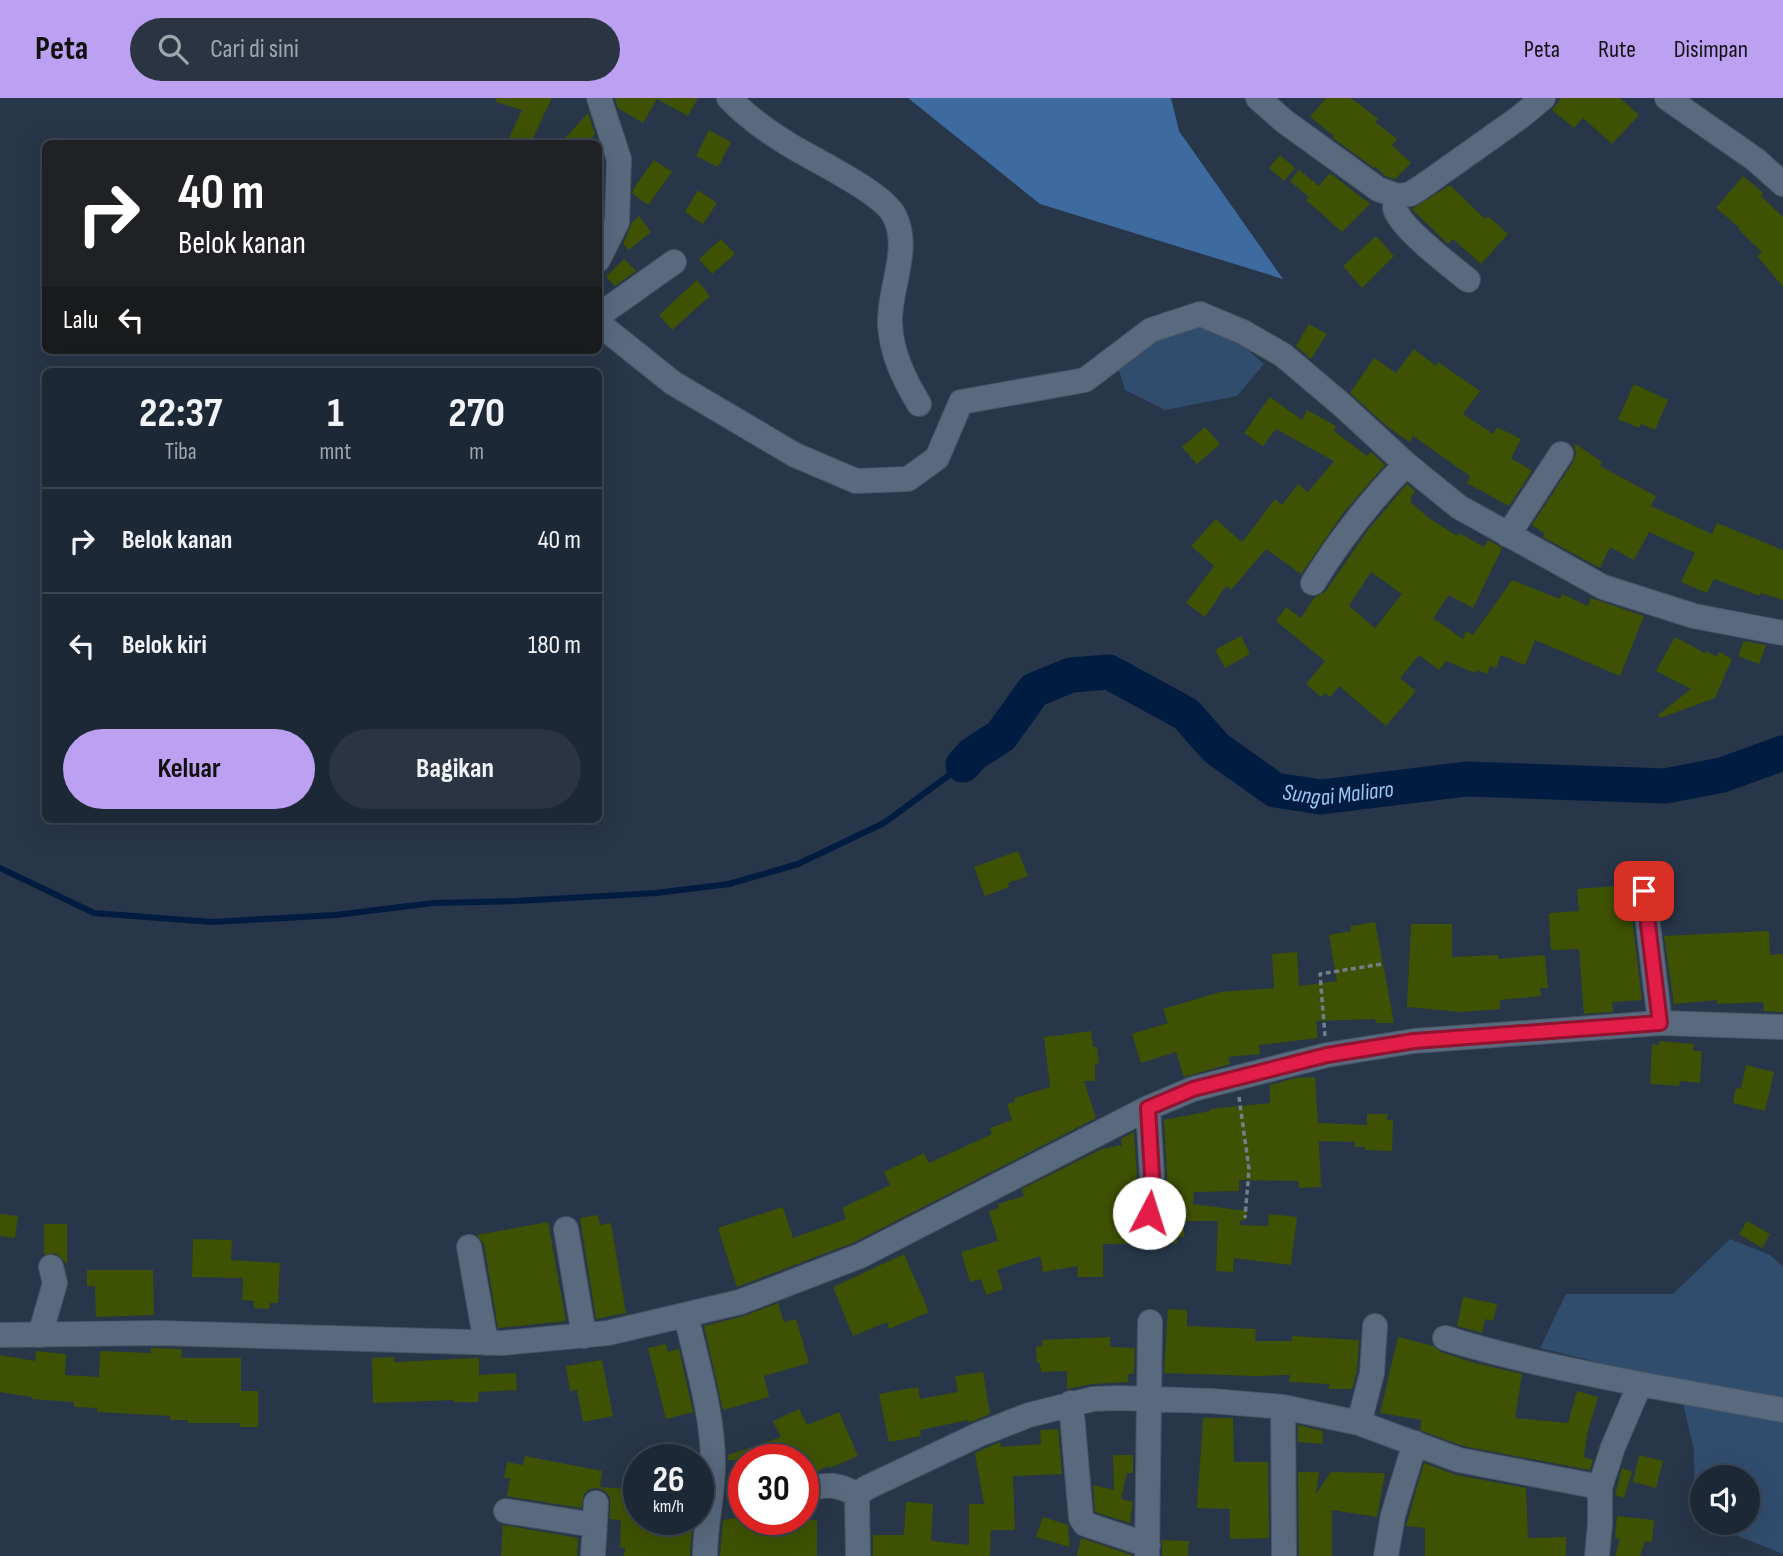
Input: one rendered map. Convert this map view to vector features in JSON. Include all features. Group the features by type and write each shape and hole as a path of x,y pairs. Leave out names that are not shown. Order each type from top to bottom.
{"street":[{"path":"599,98 620,159 617,222 602,252"},
{"path":"729,98 741,110 787,143 874,196 895,216 900,233 900,259 890,324 895,358 919,404"},
{"path":"1258,98 1284,121 1378,189 1397,196 1410,194 1420,188 1543,98"},
{"path":"1667,98 1756,160 1783,184"},
{"path":"1397,196 1395,208 1403,222 1468,280"},
{"path":"602,313 674,262"},
{"path":"602,326 673,383 795,456 856,481 908,480 937,458 961,402 1085,380 1151,330 1200,314 1243,332 1283,355 1406,464 1460,507 1603,587 1694,616 1783,633"},
{"path":"1508,535 1561,454"},
{"path":"1313,583 1335,547 1375,496 1406,464"},
{"path":"1644,891 1660,1023"},
{"path":"0,1335 159,1334 486,1343 608,1334 740,1302 860,1256 1148,1108 1193,1089 1327,1055 1414,1041 1660,1023 1783,1027"},
{"path":"1148,1108 1152,1175 1149,1213"},
{"path":"566,1229 584,1336"},
{"path":"469,1247 486,1343"},
{"path":"40,1335 55,1283 51,1267"},
{"path":"686,1315 709,1418 713,1450 705,1556"},
{"path":"1071,1403 1081,1518 1085,1524 1148,1550 1150,1322"},
{"path":"1359,1423 1372,1374 1375,1326"},
{"path":"1445,1338 1545,1366 1783,1410"},
{"path":"1597,1556 1600,1487 1613,1447 1640,1384"},
{"path":"858,1494 980,1434 1029,1415 1093,1399 1148,1399 1283,1407 1359,1423 1459,1460 1600,1487"},
{"path":"1283,1407 1284,1556"},
{"path":"1386,1556 1393,1515 1415,1443"},
{"path":"819,1487 838,1485 858,1494"},
{"path":"858,1494 858,1556"},
{"path":"506,1511 595,1514 593,1556"}],"path":[{"path":"1327,1055 1320,974 1382,964"},
{"path":"1236,1078 1249,1169 1245,1219"}],"shaded area":[{"path":"908,98 1171,98 1179,131 1283,279 1040,204"},
{"path":"1190,322 1232,336 1264,364 1237,396 1165,410 1125,390 1118,368 1157,333"},
{"path":"1730,1239 1770,1255 1783,1267 1783,1554 1736,1535 1760,1535 1760,1465 1694,1465 1694,1450 1678,1382 1540,1348 1566,1294 1673,1294"}],"building":[{"path":"496,98 552,98 532,140 508,140 522,110 496,102"},
{"path":"615,98 698,98 688,116 657,99 643,123 618,108"},
{"path":"1326,98 1350,98 1359,104 1378,119 1375,122 1397,139 1392,145 1411,163 1395,179 1385,176 1333,138 1334,136 1310,117"},
{"path":"1561,98 1620,98 1639,115 1612,144 1583,118 1574,128 1552,110"},
{"path":"588,113 595,134 590,140 564,140"},
{"path":"709,130 731,142 718,167 696,156"},
{"path":"1280,155 1295,168 1284,181 1269,168"},
{"path":"654,160 672,172 648,205 633,194 633,189"},
{"path":"1299,170 1319,186 1330,173 1370,204 1342,232 1306,200 1309,197 1290,181"},
{"path":"1743,176 1763,193 1761,196 1783,217 1783,287 1757,256 1762,252 1738,229 1740,228 1716,208"},
{"path":"1450,185 1485,219 1488,216 1508,234 1481,264 1453,239 1448,244 1412,209"},
{"path":"698,190 717,203 703,224 685,212"},
{"path":"639,216 651,232 629,250 623,244 632,223"},
{"path":"1376,236 1394,256 1362,288 1343,266"},
{"path":"721,239 735,254 712,274 699,259"},
{"path":"624,259 636,271 615,286 606,277"},
{"path":"697,280 710,296 672,330 659,315"},
{"path":"1309,324 1327,334 1311,359 1296,346"},
{"path":"1414,349 1436,366 1438,362 1480,391 1463,414 1493,434 1497,427 1521,439 1511,458 1532,471 1509,506 1467,483 1470,476 1413,436 1410,442 1389,428 1350,393 1374,358 1396,373"},
{"path":"1634,384 1668,400 1655,430 1641,424 1639,428 1618,419"},
{"path":"1270,397 1302,420 1307,410 1336,426 1334,431 1367,456 1371,452 1385,465 1344,512 1301,574 1266,549 1231,590 1226,586 1205,617 1186,603 1214,566 1191,546 1216,519 1240,541 1244,540 1275,499 1282,505 1298,484 1308,492 1334,461 1276,429 1263,446 1244,433"},
{"path":"1205,427 1220,444 1197,464 1182,447"},
{"path":"1574,443 1602,462 1600,466 1656,496 1651,506 1712,534 1717,523 1783,550 1783,600 1761,593 1760,596 1714,579 1707,593 1681,582 1695,553 1649,532 1634,560 1610,547 1600,568 1543,537 1545,534 1532,525 1573,462 1576,454"},
{"path":"1407,484 1415,491 1410,502 1429,518 1457,536 1459,533 1484,547 1488,540 1502,548 1473,608 1449,595 1433,618 1463,639 1466,631 1473,635 1512,580 1560,599 1562,594 1588,606 1591,598 1644,616 1620,676 1535,640 1525,665 1501,655 1496,668 1490,666 1487,674 1477,670 1475,673 1446,661 1439,670 1419,655 1400,678 1416,691 1386,726 1339,686 1330,697 1325,693 1321,697 1306,684 1325,661 1276,621 1286,607 1301,618 1314,598 1326,591 1368,530","holes":["1371,572 1402,594 1375,628 1349,606"]},
{"path":"1241,636 1250,654 1225,668 1215,650"},
{"path":"1675,637 1705,653 1706,651 1717,657 1719,652 1732,659 1715,698 1660,718 1658,715 1691,689 1656,671"},
{"path":"1744,641 1766,645 1759,664 1738,656"},
{"path":"1018,851 1028,876 985,896 974,867"},
{"path":"1630,885 1642,1000 1612,1002 1613,1012 1584,1014 1579,949 1551,950 1549,913 1579,911 1577,889"},
{"path":"1375,922 1394,1023 1376,1023 1375,1019 1316,1021 1318,1038 1259,1045 1260,1054 1228,1057 1230,1064 1184,1077 1176,1052 1141,1063 1132,1034 1168,1023 1163,1009 1220,992 1274,988 1272,954 1297,952 1299,986 1337,981 1329,935 1351,931 1351,926"},
{"path":"1411,924 1452,924 1452,957 1498,955 1498,959 1545,955 1548,988 1540,988 1541,996 1500,1000 1500,1009 1461,1012 1407,1007"},
{"path":"1769,931 1770,955 1783,954 1783,1012 1764,1011 1763,1002 1717,1004 1717,1000 1674,1004 1664,936"},
{"path":"1091,1031 1099,1063 1095,1064 1095,1081 1084,1081 1096,1118 855,1242 737,1287 718,1228 783,1207 793,1238 846,1219 842,1208 890,1185 884,1172 924,1153 929,1163 992,1134 990,1128 1012,1120 1007,1104 1015,1102 1014,1098 1050,1087 1044,1037"},
{"path":"1659,1041 1694,1044 1693,1051 1702,1051 1700,1083 1680,1081 1679,1086 1650,1084 1652,1044 1659,1045"},
{"path":"1746,1065 1774,1072 1765,1111 1733,1103 1736,1088 1741,1089"},
{"path":"1315,1077 1318,1123 1367,1125 1367,1114 1388,1114 1387,1120 1393,1120 1392,1151 1365,1150 1365,1147 1355,1147 1355,1142 1319,1141 1321,1187 1299,1188 1298,1181 1239,1180 1239,1191 1194,1192 1193,1204 1247,1211 1246,1220 1240,1220 1240,1225 1268,1226 1269,1214 1297,1217 1291,1265 1234,1258 1233,1272 1216,1271 1218,1221 1184,1221 1184,1237 1177,1237 1177,1243 1103,1244 1103,1277 1077,1277 1078,1266 1043,1272 1040,1256 997,1270 1003,1289 986,1295 981,1279 970,1282 961,1252 998,1241 989,1211 999,1208 998,1204 1024,1196 1022,1189 1102,1149 1122,1145 1121,1139 1134,1132 1137,1176 1135,1219 1141,1226 1155,1227 1164,1214 1167,1175 1164,1120 1210,1109 1270,1103 1270,1085 1296,1078"},
{"path":"0,1214 18,1216 15,1238 0,1236"},
{"path":"598,1215 600,1225 611,1223 626,1313 596,1319 580,1218"},
{"path":"1747,1221 1770,1234 1762,1248 1739,1234"},
{"path":"548,1222 566,1321 498,1328 484,1244 477,1235"},
{"path":"44,1224 67,1224 67,1264 56,1253 44,1255"},
{"path":"193,1239 232,1240 231,1260 280,1263 278,1303 270,1303 269,1309 254,1308 254,1301 242,1300 243,1278 192,1277"},
{"path":"904,1254 929,1312 889,1329 887,1322 853,1336 833,1287"},
{"path":"87,1270 153,1270 154,1315 96,1317 95,1286 87,1286"},
{"path":"1463,1297 1497,1304 1493,1321 1485,1319 1482,1333 1457,1326"},
{"path":"778,1303 784,1322 796,1319 809,1363 764,1376 769,1397 723,1410 704,1326 744,1316"},
{"path":"1168,1309 1187,1310 1187,1326 1256,1329 1255,1341 1292,1341 1292,1336 1359,1340 1357,1371 1352,1389 1329,1389 1329,1384 1289,1382 1290,1375 1164,1373"},
{"path":"1110,1337 1110,1347 1135,1348 1134,1374 1128,1374 1128,1382 1092,1384 1067,1389 1067,1371 1041,1372 1040,1363 1037,1363 1036,1347 1042,1346 1042,1340"},
{"path":"1398,1337 1433,1346 1441,1352 1475,1363 1522,1374 1515,1418 1568,1423 1577,1391 1598,1397 1587,1434 1584,1457 1593,1460 1590,1470 1463,1446 1422,1431 1422,1420 1380,1413"},
{"path":"666,1344 668,1352 679,1349 693,1412 666,1419 648,1348"},
{"path":"151,1348 181,1349 182,1358 241,1358 241,1391 258,1391 258,1427 240,1427 240,1423 188,1423 188,1420 170,1420 170,1416 97,1412 97,1408 74,1407 74,1402 32,1399 0,1392 0,1355 35,1361 36,1351 66,1354 65,1375 99,1377 100,1351 151,1353"},
{"path":"394,1357 394,1362 479,1358 479,1375 516,1373 517,1390 479,1392 478,1402 454,1400 373,1403 372,1358"},
{"path":"602,1360 613,1416 583,1422 577,1390 570,1391 566,1366"},
{"path":"983,1372 990,1414 969,1423 968,1420 920,1430 921,1436 889,1442 879,1394 918,1387 920,1399 958,1392 955,1376"},
{"path":"799,1409 807,1425 839,1412 858,1456 819,1471 819,1444 760,1444 781,1437 773,1421"},
{"path":"1203,1418 1233,1418 1234,1462 1268,1462 1269,1538 1230,1539 1230,1509 1197,1508"},
{"path":"1298,1425 1323,1431 1322,1444 1298,1442"},
{"path":"1058,1429 1062,1474 1013,1476 1015,1530 991,1530 990,1556 873,1556 873,1535 904,1535 906,1502 933,1504 931,1541 969,1545 969,1504 984,1504 975,1453 1000,1442 1001,1447 1041,1444 1040,1430"},
{"path":"1113,1455 1133,1455 1133,1473 1127,1473 1121,1499 1133,1502 1130,1523 1095,1512 1093,1485 1114,1490"},
{"path":"1639,1455 1663,1461 1656,1488 1633,1482"},
{"path":"525,1456 602,1471 600,1487 623,1489 623,1535 691,1535 690,1556 624,1556 625,1548 620,1547 621,1520 610,1519 610,1497 598,1488 590,1489 584,1494 581,1508 507,1496 510,1478 504,1478 507,1462 523,1465"},
{"path":"1424,1463 1456,1475 1526,1488 1528,1538 1566,1537 1566,1556 1425,1556 1425,1528 1406,1526"},
{"path":"1622,1468 1632,1472 1624,1498 1615,1495"},
{"path":"1298,1472 1319,1472 1316,1494 1331,1472 1385,1473 1377,1517 1332,1510 1332,1556 1299,1556"},
{"path":"1617,1516 1654,1520 1652,1542 1645,1541 1640,1556 1615,1556 1620,1539 1615,1538"},
{"path":"1043,1517 1068,1525 1070,1547 1036,1537"},
{"path":"728,1519 728,1535 817,1535 817,1556 720,1556 723,1520"},
{"path":"503,1525 578,1538 577,1556 501,1556"},
{"path":"1081,1538 1132,1555 1132,1556 1077,1556"},
{"path":"1162,1540 1189,1541 1188,1556 1162,1556"}],"waterway":[{"name":"Sungai Maliaro","path":"963,765 973,754 1001,736 1034,690 1071,675 1109,672 1186,714 1216,748 1275,790 1321,797 1467,779 1665,786 1722,775 1783,753"},
{"path":"0,868 94,913 212,922 336,915 433,903 656,893 729,884 798,864 884,823 963,765"}],"route":[{"path":"1149,1213 1152,1175 1148,1108 1193,1089 1327,1055 1414,1041 1660,1023 1644,891"}]}
